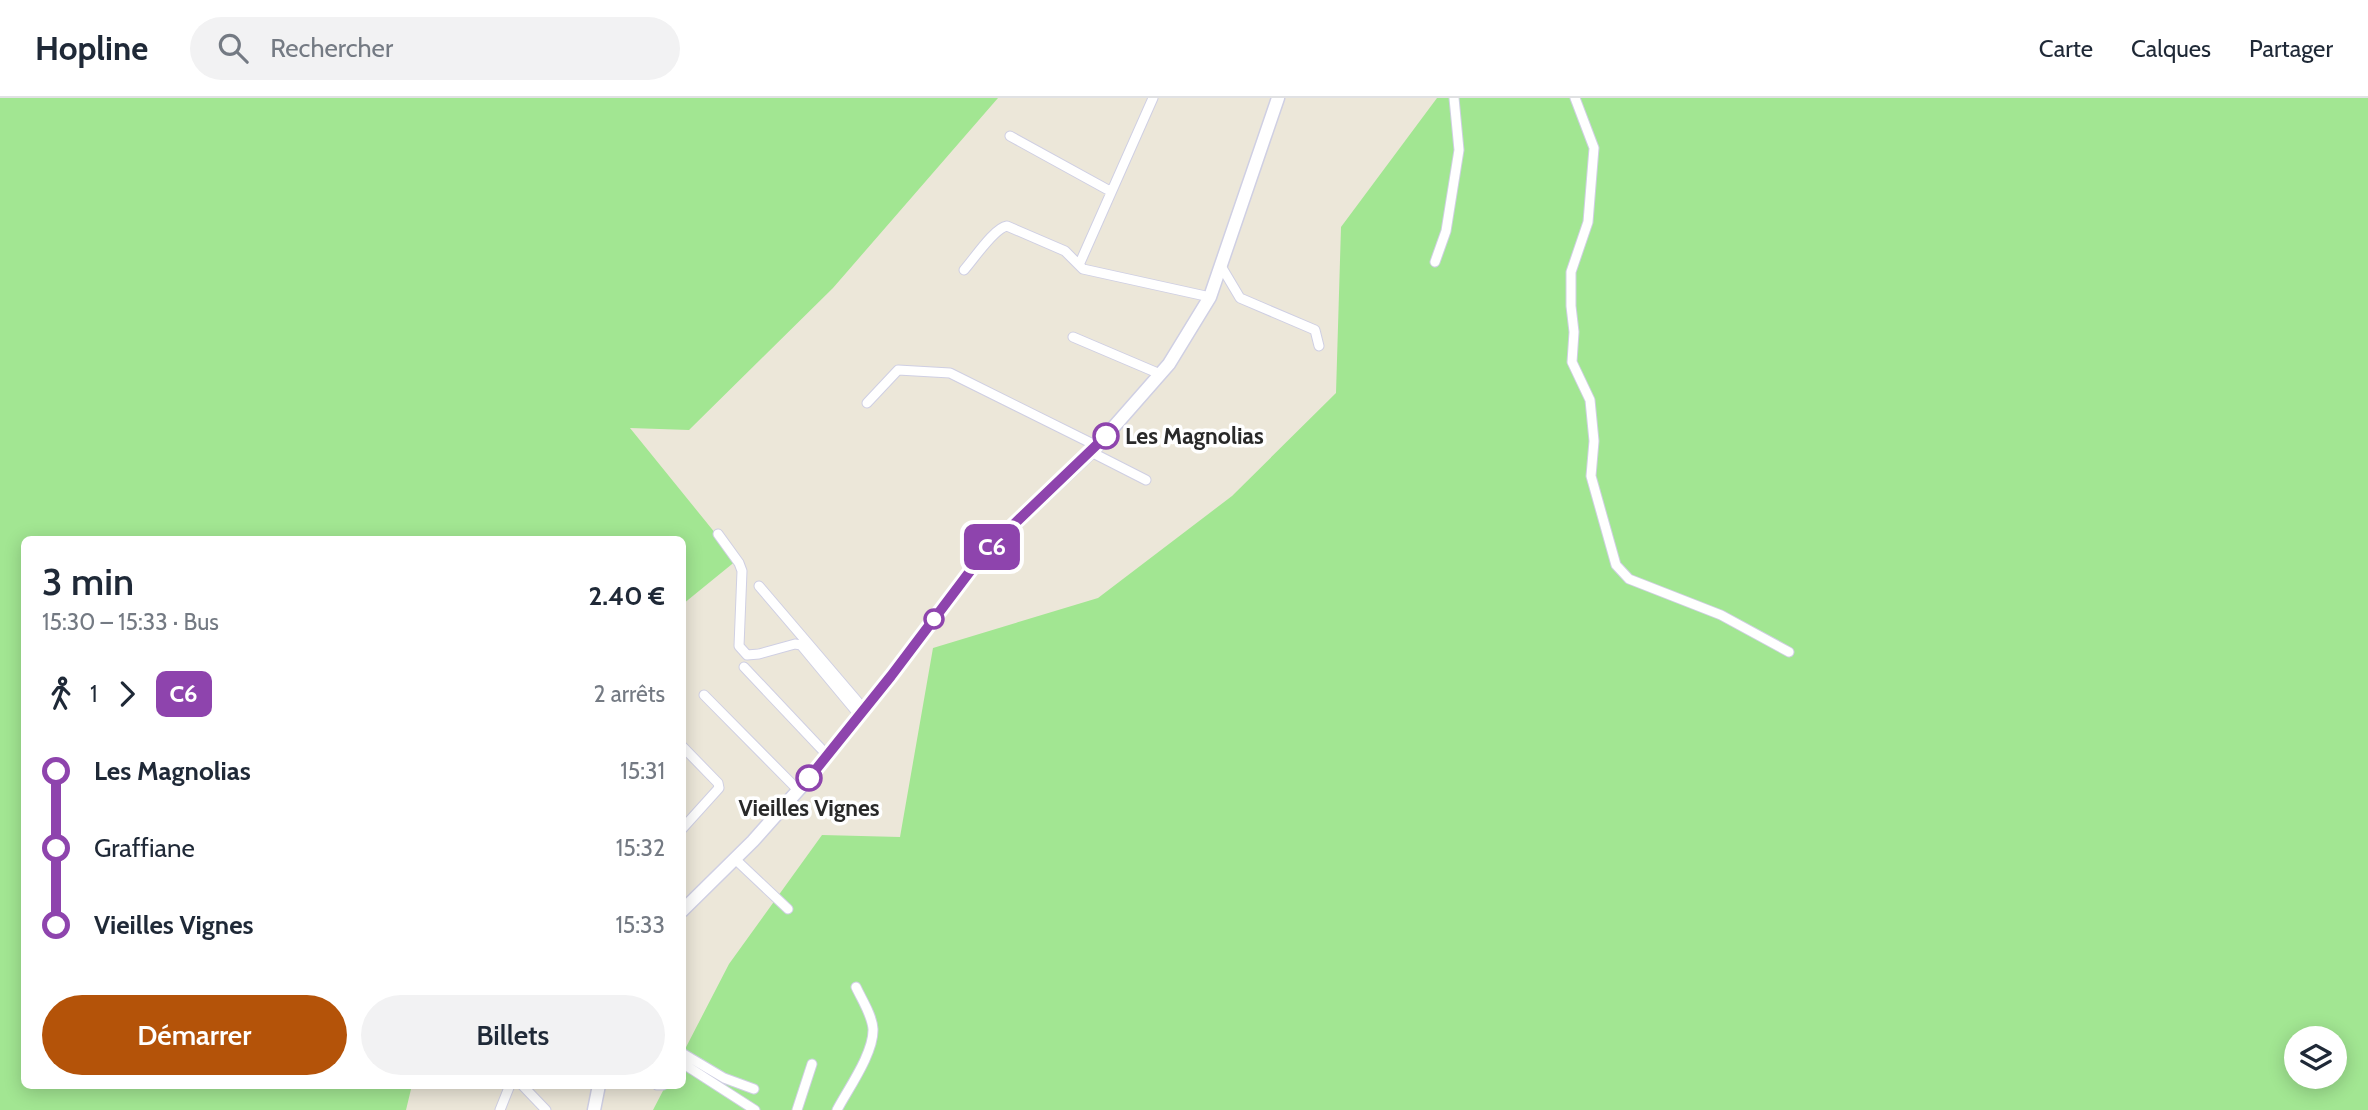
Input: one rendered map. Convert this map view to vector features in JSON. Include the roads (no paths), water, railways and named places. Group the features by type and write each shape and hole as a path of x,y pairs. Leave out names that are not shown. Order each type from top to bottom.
{"street":[{"path":"1079,265 1153,98"},
{"path":"686,903 735,859 828,756 974,566 1094,449 1174,356 1210,297 1278,98"},
{"path":"1435,262 1446,231 1460,150 1454,98"},
{"path":"1575,98 1594,148 1588,222 1571,272 1574,332 1572,362 1590,400 1594,441 1591,476 1616,565 1629,579 1721,615 1789,652"},
{"path":"1010,136 1110,191"},
{"path":"964,270 995,232 1007,226 1065,251 1091,272 1210,297"},
{"path":"1221,266 1240,298 1315,330 1318,346"},
{"path":"1073,337 1160,374"},
{"path":"867,403 898,370 950,373 1094,449 1146,480"},
{"path":"718,534 742,571 739,646 747,655 801,645 862,712"},
{"path":"759,586 862,712"},
{"path":"744,667 828,756"},
{"path":"704,695 798,790"},
{"path":"686,750 718,783 719,788 686,825"},
{"path":"735,859 788,909"},
{"path":"837,1110 872,1038 871,1018 856,988"},
{"path":"686,1055 724,1078 754,1089"},
{"path":"797,1110 812,1063"},
{"path":"686,1066 755,1110"},
{"path":"500,1110 508,1089"},
{"path":"526,1089 546,1110"},
{"path":"594,1110 598,1089"}],"place":[{"name":"Les Magnolias","path":"1106,436"},
{"name":"Vieilles Vignes","path":"809,778"}]}
